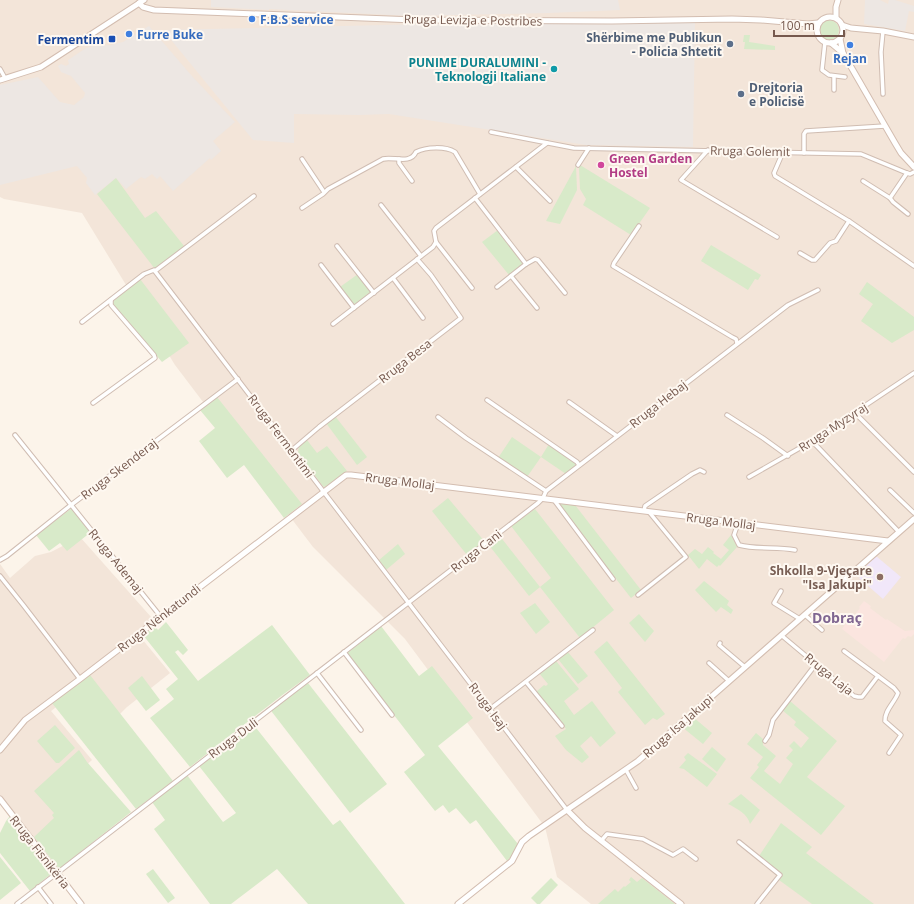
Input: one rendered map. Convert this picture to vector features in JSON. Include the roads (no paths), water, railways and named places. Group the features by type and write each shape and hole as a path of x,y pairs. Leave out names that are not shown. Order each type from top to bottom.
{"street":[{"path":"838,0 836,7 836,18 842,25 851,28 883,31 914,37"},
{"path":"0,69 3,79 41,67 142,2"},
{"name":"Rruga Levizja e Postribes","path":"142,2 143,7 154,10 350,18 519,21 760,20 808,24 818,23"},
{"path":"829,17 836,7"},
{"path":"836,18 829,17 822,19 818,23 818,37 843,52"},
{"path":"808,24 817,32"},
{"path":"842,25 841,37 843,52 901,152 914,167"},
{"path":"828,43 841,37 851,28"},
{"path":"883,31 881,52 883,94"},
{"path":"828,43 822,70 834,77 845,76"},
{"path":"834,77 834,90"},
{"path":"804,153 804,134 809,130 885,126"},
{"name":"Rruga Golemit","path":"491,132 574,148 708,150 866,155 907,173"},
{"path":"472,288 436,242 434,231 547,143"},
{"path":"578,165 589,148"},
{"path":"302,208 324,192 383,159 412,157 416,152 423,149 452,150 455,152 480,194"},
{"path":"708,150 681,180 777,237"},
{"path":"783,152 774,175 849,221 914,266"},
{"path":"302,159 324,192"},
{"path":"398,159 399,163 412,181"},
{"path":"516,167 550,200"},
{"path":"890,198 907,173 910,174 914,172"},
{"path":"862,181 890,198 908,214"},
{"path":"82,322 144,274 155,270 254,196"},
{"path":"475,198 526,264"},
{"path":"381,205 421,256"},
{"path":"800,253 812,260 815,260 830,243 836,241 849,221"},
{"path":"640,226 613,266 737,340 738,343"},
{"path":"333,324 433,247 436,242"},
{"path":"337,246 374,293"},
{"name":"Rruga Besa","path":"292,450 330,418 461,318 417,259"},
{"path":"497,287 526,264 535,259 538,260 565,292"},
{"path":"321,264 354,308"},
{"name":"Rruga Fermentimi","path":"155,270 409,603"},
{"path":"511,276 537,308"},
{"path":"393,278 423,318"},
{"name":"Rruga Hebaj","path":"543,498 546,491 579,465 788,305 818,290"},
{"path":"93,403 155,358 111,305 111,300"},
{"name":"Rruga Myzyraj","path":"749,478 812,441 914,373"},
{"name":"Rruga Skenderaj","path":"0,560 238,379"},
{"path":"487,400 577,462 579,465"},
{"path":"569,402 617,436"},
{"path":"855,413 914,472"},
{"path":"727,415 788,456"},
{"path":"438,417 470,441 546,491"},
{"name":"Rruga Ademaj","path":"15,435 161,617"},
{"path":"812,441 899,532"},
{"path":"638,595 686,557 646,511 645,506 692,474 700,470 704,472"},
{"name":"Rruga Mollaj","path":"324,491 346,475 351,475 888,541"},
{"path":"890,490 914,513"},
{"name":"Rruga Nënkatundi","path":"0,750 25,720 324,491"},
{"name":"Rruga Cani","path":"409,603 543,498"},
{"path":"554,500 614,578"},
{"name":"Rruga Isa Jakupi","path":"458,904 512,861 526,839 644,756 914,519"},
{"path":"738,523 734,535 739,545 770,548 782,547 795,550"},
{"path":"0,576 80,679"},
{"path":"781,591 774,603 800,619"},
{"name":"Rruga Duli","path":"17,904 409,603"},
{"name":"Rruga Isaj","path":"409,603 567,810"},
{"path":"805,614 822,630"},
{"path":"490,709 593,630"},
{"name":"Rruga Laja","path":"782,636 854,696 862,697 878,676"},
{"path":"720,643 719,644 745,668"},
{"path":"844,651 894,688 898,693 897,698 885,716 885,721 901,735 888,752"},
{"path":"344,652 392,715"},
{"path":"710,663 729,681"},
{"path":"765,741 769,735 773,720 816,664"},
{"path":"317,673 361,730"},
{"path":"526,682 562,726"},
{"path":"626,770 636,788"},
{"name":"Rruga Fisnikëria","path":"0,799 81,904"},
{"path":"567,810 580,824 681,904"},
{"path":"601,841 607,834 636,837 643,839 673,855 683,849 696,859"},
{"path":"739,842 780,875 757,904"},
{"path":"38,888 51,904"}],"place":[{"name":"F.B.S service","path":"252,19"},
{"name":"Furre Buke","path":"129,34"},
{"name":"Fermentim","path":"112,39"},
{"name":"Shërbime me Publikun - Policia Shtetit","path":"730,44"},
{"name":"Rejan","path":"850,45"},
{"name":"PUNIME DURALUMINI - Teknologji Italiane","path":"554,69"},
{"name":"Drejtoria e Policisë","path":"741,94"},
{"name":"Green Garden Hostel","path":"601,165"},
{"name":"Shkolla 9-Vjeçare \"Isa Jakupi\"","path":"880,577"}],"district":[{"name":"Dobraç","path":"837,617"}]}
